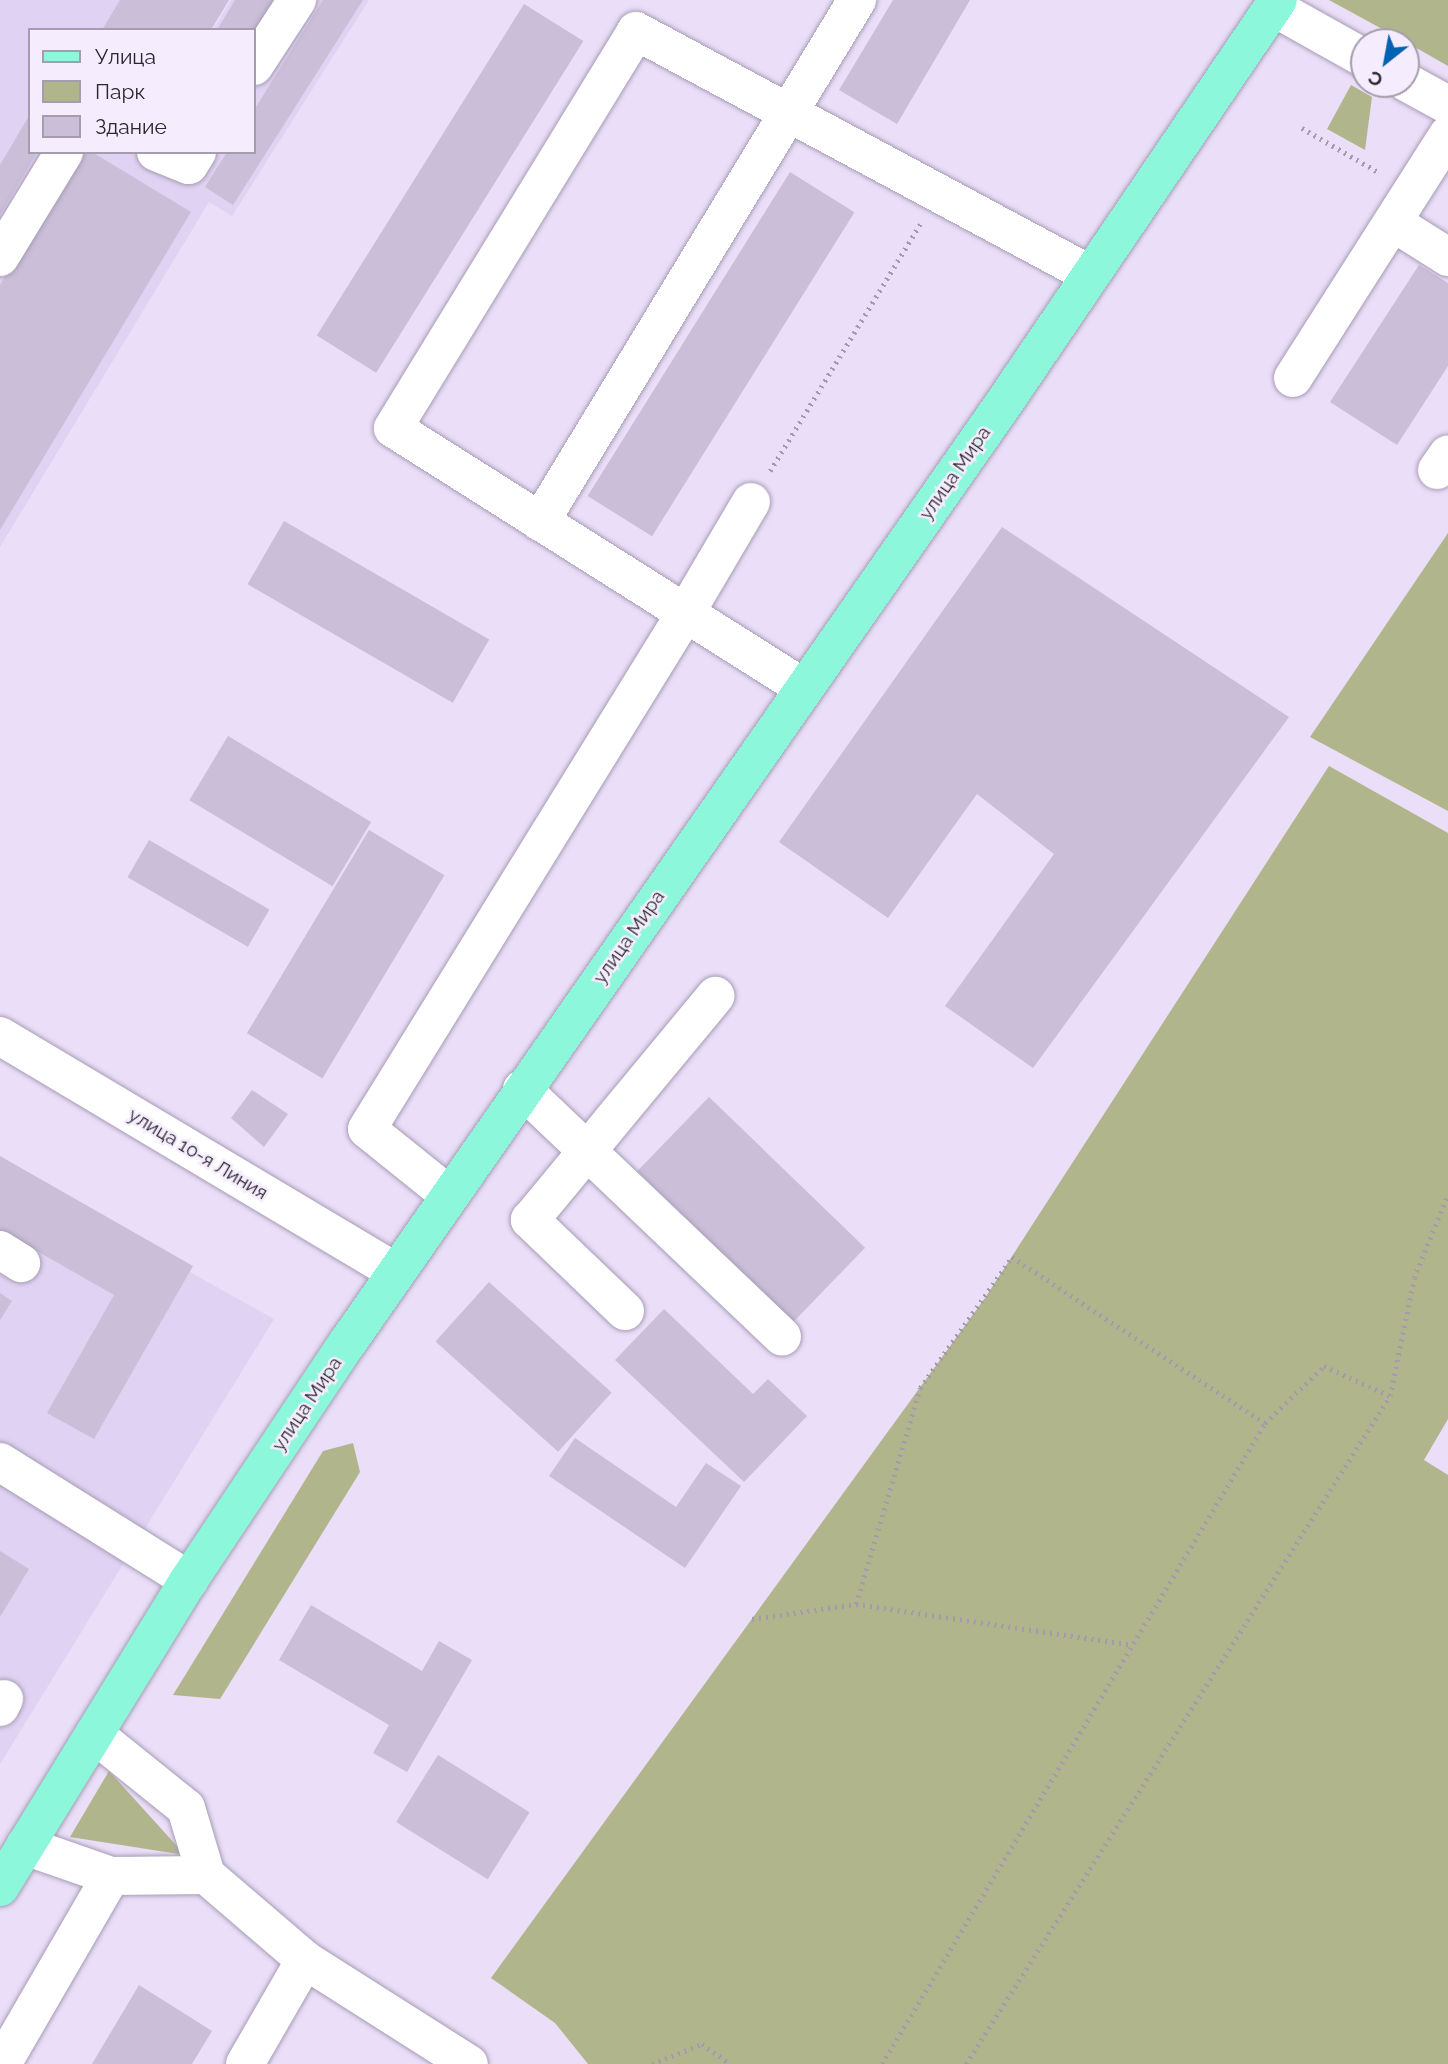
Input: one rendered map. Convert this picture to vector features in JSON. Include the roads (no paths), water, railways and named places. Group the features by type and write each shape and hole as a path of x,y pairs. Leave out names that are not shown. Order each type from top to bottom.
{"main road":[{"name":"улица Мира","path":"0,1888 189,1580 396,1272 1091,275 1276,4"}],"street":[{"path":"256,63 297,0"},
{"path":"540,522 857,0"},
{"path":"1276,4 1350,49"},
{"path":"804,688 393,428 636,31 1091,275"},
{"path":"1420,90 1448,105"},
{"path":"1293,378 1448,135"},
{"path":"0,257 63,154"},
{"path":"161,154 189,165 196,154"},
{"path":"1403,207 1448,257"},
{"path":"449,1195 367,1129 685,614 751,502"},
{"path":"625,1311 530,1220 715,996"},
{"name":"улица 10-я Линия","path":"0,1036 396,1272"},
{"path":"522,1089 782,1337"},
{"path":"0,1462 189,1580"},
{"path":"94,1734 186,1808 206,1875 305,1960 469,2064"},
{"path":"25,1846 111,1876 206,1875"},
{"path":"2,2064 111,1876"},
{"path":"244,2064 305,1960"}]}
